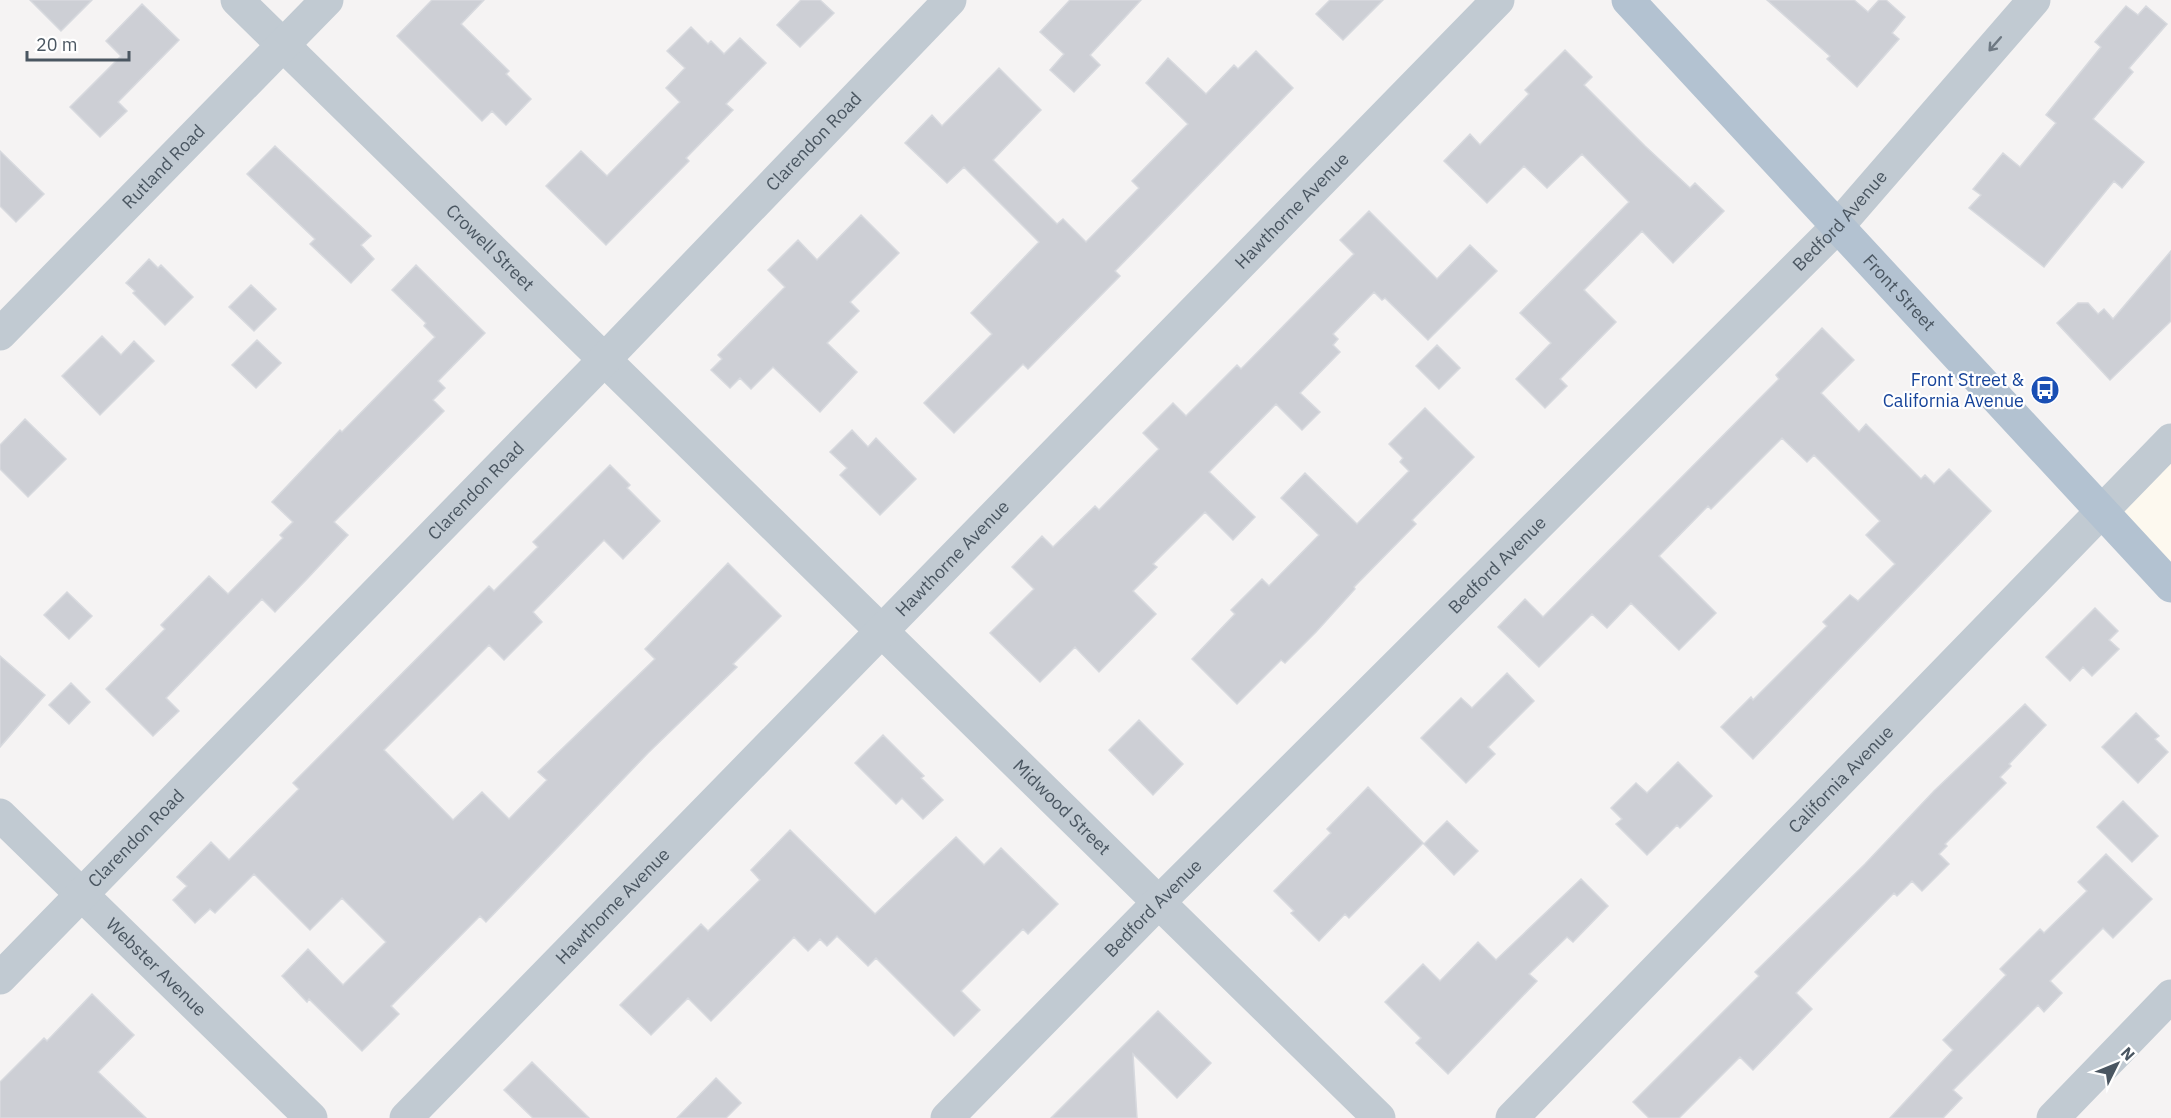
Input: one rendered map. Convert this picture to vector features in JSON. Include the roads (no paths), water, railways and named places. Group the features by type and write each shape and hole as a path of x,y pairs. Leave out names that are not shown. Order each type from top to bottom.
{"main road":[{"name":"Front Street","path":"1628,0 2171,586"}],"street":[{"name":"Crowell Street","path":"237,0 744,495"},
{"name":"Rutland Road","path":"0,334 327,0"},
{"name":"Clarendon Road","path":"0,978 604,360 950,0"},
{"name":"Hawthorne Avenue","path":"406,1118 1498,0"},
{"name":"Bedford Avenue","path":"947,1118 1159,902 1837,227 2034,0"},
{"name":"California Avenue","path":"1512,1118 2171,440"},
{"name":"Midwood Street","path":"744,495 1379,1118"},
{"name":"Webster Avenue","path":"0,815 310,1118"},
{"path":"2053,1118 2171,996"}],"place":[{"name":"Front Street & California Avenue","path":"2045,390"}]}
